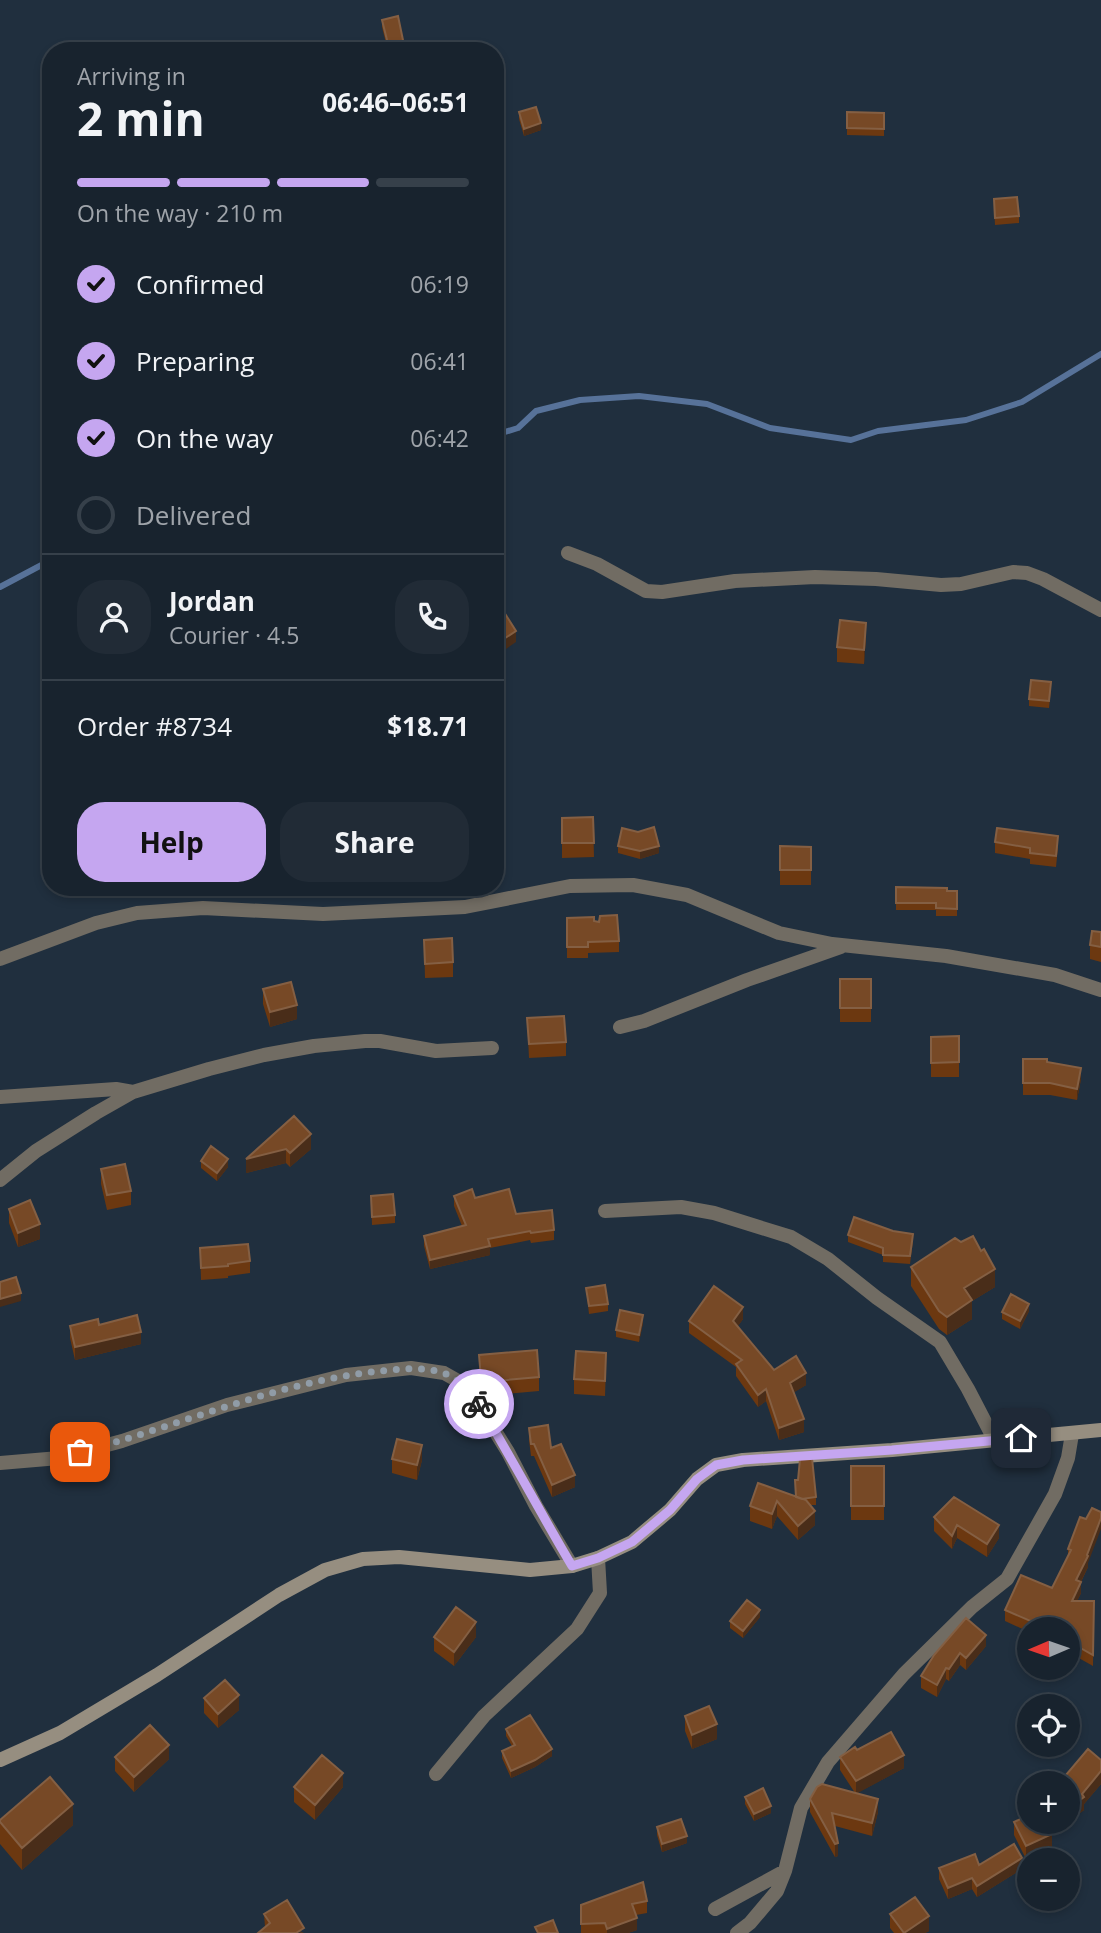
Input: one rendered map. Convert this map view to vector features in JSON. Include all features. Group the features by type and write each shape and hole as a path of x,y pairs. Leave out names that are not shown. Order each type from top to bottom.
{"street":[{"path":"568,553 597,564 646,591 662,592 735,581 815,577 961,584 1013,572 1027,573 1043,579 1101,610"},
{"path":"0,959 96,923 137,913 203,908 323,914 465,907 570,886 633,885 687,895 779,933 846,946 946,956 1055,975 1101,990"},
{"path":"620,1027 644,1021 747,980 846,946"},
{"path":"0,1180 36,1151 133,1092 264,1055 365,1041 436,1051 492,1048"},
{"path":"0,1097 116,1090 133,1092"},
{"path":"605,1211 681,1207 714,1213 791,1237 828,1259 877,1298 940,1342 995,1441"},
{"path":"0,1463 59,1458 122,1441 227,1405 346,1375 411,1368 444,1373 460,1382 477,1402 572,1566"},
{"path":"0,1760 60,1733 157,1675 279,1595 326,1570 362,1559 399,1557 530,1570 572,1566 598,1558 632,1542 670,1510 697,1479 716,1465 743,1460 892,1450 1101,1430"},
{"path":"737,1933 750,1923 778,1891 802,1808 828,1762 904,1674 972,1607 1007,1579 1055,1494 1068,1458 1072,1434"},
{"path":"436,1774 484,1716 577,1629 600,1593 598,1558"},
{"path":"715,1909 785,1871"}],"building":[{"path":"398,16 403,42 388,42 382,20"},
{"path":"536,107 541,123 524,129 519,112"},
{"path":"847,112 884,113 884,129 847,128"},
{"path":"1017,197 1019,216 995,218 994,199"},
{"path":"504,612 516,631 504,639"},
{"path":"840,620 866,623 864,650 837,647"},
{"path":"1031,680 1051,682 1049,701 1029,699"},
{"path":"593,817 594,843 562,843 562,818"},
{"path":"654,827 659,846 640,851 618,846 622,828 638,832"},
{"path":"997,828 1058,836 1056,856 1030,853 1030,848 995,842"},
{"path":"780,846 811,847 811,870 780,870"},
{"path":"896,887 947,888 947,891 957,891 957,909 936,908 936,903 896,903"},
{"path":"617,915 619,941 588,942 588,947 567,947 567,918 594,917 594,921 599,922 600,916"},
{"path":"1092,931 1101,932 1101,947 1090,945"},
{"path":"452,938 453,962 425,964 424,940"},
{"path":"840,979 871,979 871,1008 840,1008"},
{"path":"291,982 297,1005 270,1012 263,989"},
{"path":"564,1016 566,1042 529,1044 527,1018"},
{"path":"959,1036 959,1062 931,1063 931,1037"},
{"path":"1023,1059 1047,1059 1047,1062 1081,1068 1077,1089 1050,1083 1023,1083"},
{"path":"294,1116 311,1134 290,1153 286,1149 246,1159"},
{"path":"211,1146 228,1159 217,1173 201,1161"},
{"path":"125,1164 131,1191 107,1195 101,1169"},
{"path":"472,1189 475,1198 509,1189 516,1214 552,1210 554,1230 530,1231 488,1239 490,1246 430,1260 424,1236 466,1225 454,1196"},
{"path":"393,1194 395,1215 372,1217 371,1196"},
{"path":"30,1200 40,1224 18,1233 9,1209"},
{"path":"854,1217 893,1231 913,1234 910,1256 883,1255 883,1248 848,1235"},
{"path":"973,1236 995,1269 964,1288 972,1300 947,1317 939,1311 911,1267 955,1238 961,1242"},
{"path":"248,1244 250,1261 201,1268 200,1248"},
{"path":"16,1277 21,1293 0,1299 0,1282"},
{"path":"605,1285 608,1304 589,1306 586,1288"},
{"path":"714,1286 743,1307 733,1321 774,1370 796,1356 806,1373 790,1383 804,1419 779,1428 766,1389 758,1395 736,1364 742,1360 689,1321"},
{"path":"1011,1294 1029,1304 1020,1321 1002,1312"},
{"path":"620,1310 643,1315 639,1335 616,1330"},
{"path":"137,1315 141,1332 75,1347 70,1326 98,1319 99,1325"},
{"path":"537,1350 539,1377 485,1382 481,1378 479,1355"},
{"path":"576,1351 606,1353 605,1381 574,1379"},
{"path":"548,1425 551,1448 561,1444 575,1475 552,1485 534,1444 531,1444 529,1428"},
{"path":"397,1439 422,1445 417,1465 392,1459"},
{"path":"812,1458 816,1497 802,1499 796,1497 795,1480 798,1480 800,1459"},
{"path":"851,1466 884,1466 884,1506 851,1506"},
{"path":"758,1483 806,1500 815,1511 798,1526 777,1501 772,1514 750,1506"},
{"path":"954,1497 999,1525 987,1544 957,1525 952,1536 934,1517"},
{"path":"1092,1508 1101,1512 1088,1556 1076,1580 1081,1582 1072,1601 1094,1601 1093,1655 1080,1648 1080,1617 1021,1617 1005,1610 1021,1575 1052,1588 1071,1550 1068,1549 1080,1517 1086,1519"},
{"path":"747,1600 760,1610 743,1631 730,1621"},
{"path":"456,1607 476,1622 454,1652 434,1637"},
{"path":"966,1618 986,1635 966,1658 960,1653 949,1669 946,1668 937,1685 921,1676 934,1655"},
{"path":"225,1680 239,1695 218,1714 204,1698"},
{"path":"709,1706 717,1724 692,1735 685,1716"},
{"path":"530,1715 552,1749 511,1771 502,1751 515,1745 506,1729"},
{"path":"150,1725 169,1745 134,1777 115,1757"},
{"path":"891,1732 904,1755 856,1781 840,1757 855,1747 857,1750"},
{"path":"1088,1749 1101,1760 1101,1771 1080,1800 1080,1771 1069,1771"},
{"path":"322,1755 343,1773 315,1805 294,1787"},
{"path":"50,1777 73,1804 22,1848 0,1820"},
{"path":"822,1784 878,1799 872,1823 832,1813 838,1843 835,1844 810,1799"},
{"path":"763,1788 771,1806 754,1814 745,1797"},
{"path":"681,1819 687,1836 662,1844 657,1827"},
{"path":"1020,1834 1052,1834 1026,1846"},
{"path":"1014,1844 1017,1849 1017,1861 977,1886 972,1878 948,1888 939,1868 975,1854 979,1865"},
{"path":"643,1882 647,1901 632,1904 637,1918 607,1929 605,1923 581,1924 581,1905"},
{"path":"915,1897 929,1916 904,1933 890,1914"},
{"path":"287,1900 304,1928 296,1933 258,1933 270,1923 264,1914"},
{"path":"553,1920 558,1933 538,1933 535,1927"}],"waterway":[{"path":"504,432 518,428 536,411 580,400 639,396 707,404 770,428 851,440 878,431 966,420 1022,402 1101,354"},
{"path":"0,587 42,565"}],"way so far":[{"path":"80,1452 122,1441 227,1405 346,1375 411,1368 444,1373 460,1382 479,1404"}],"route":[{"path":"479,1404 572,1566 598,1558 632,1542 670,1510 697,1479 716,1465 743,1460 1021,1438"}]}
